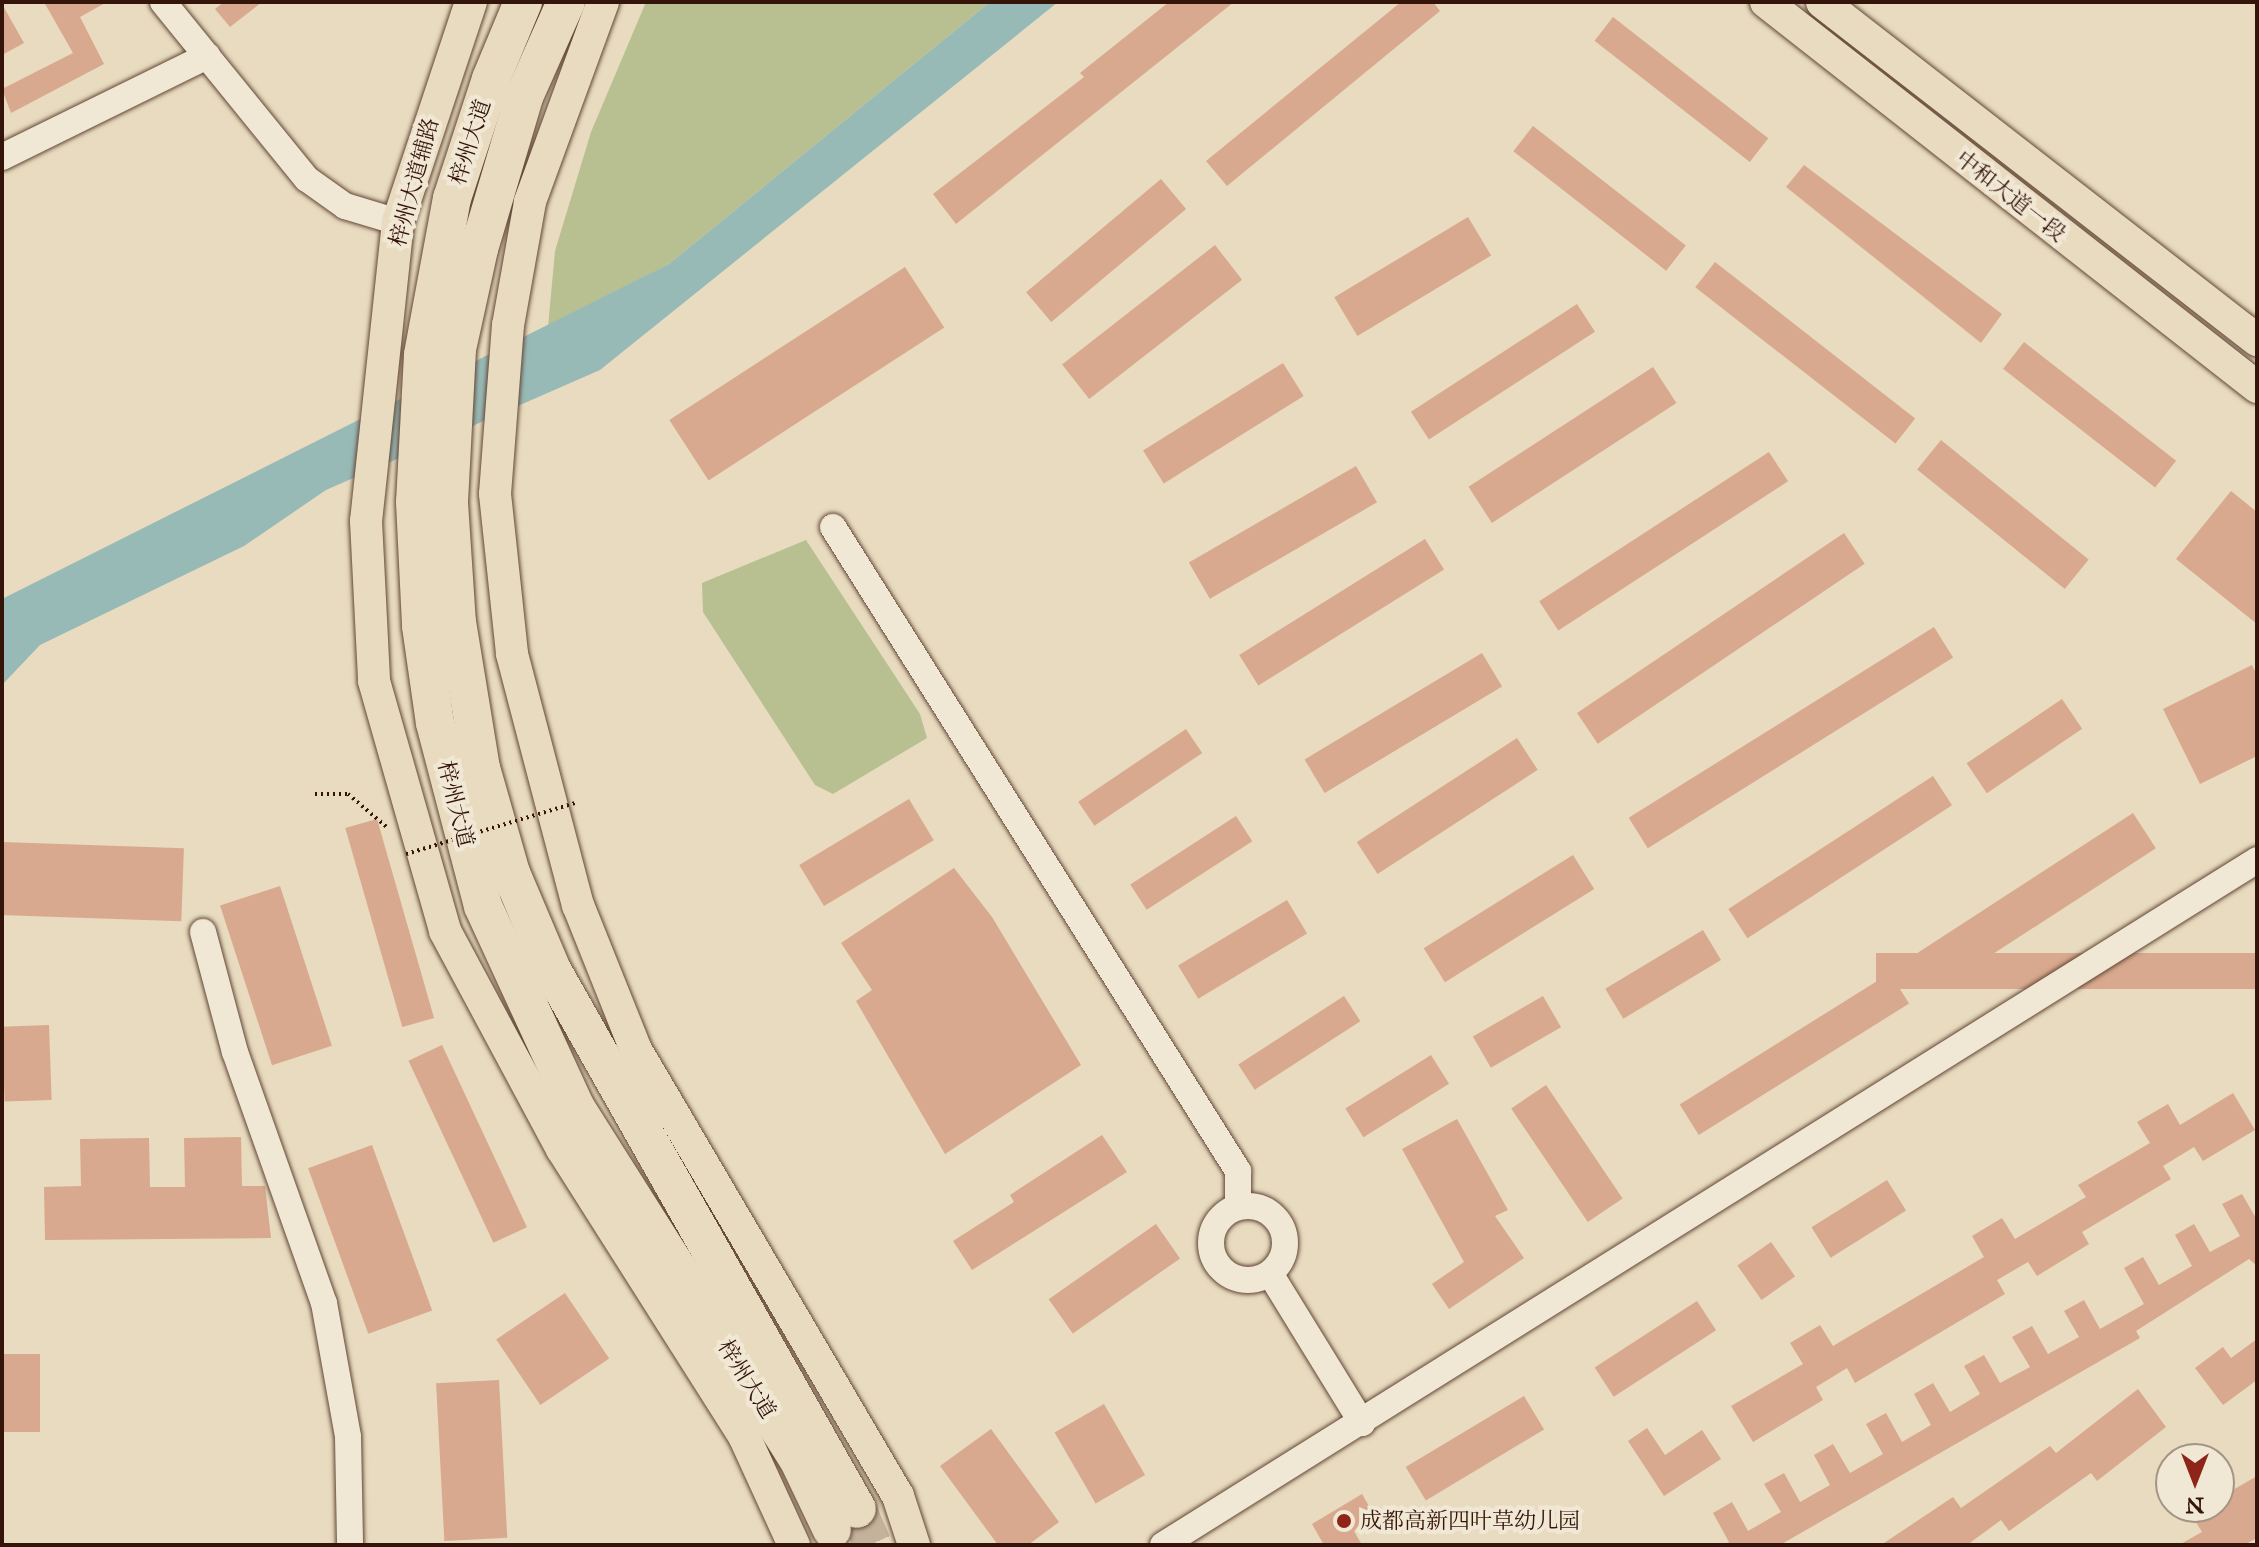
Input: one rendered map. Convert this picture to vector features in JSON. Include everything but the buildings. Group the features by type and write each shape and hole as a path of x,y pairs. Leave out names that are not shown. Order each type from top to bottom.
{"highway":[{"name":"梓州大道","path":"523,2 452,198 421,626 435,723 483,906 576,1108 800,1463 844,1519"},
{"name":"梓州大道","path":"440,352 479,249 524,97 566,2"}],"main road":[{"name":"梓州大道辅路","path":"471,2 398,222 379,367 366,521 374,681 445,931 562,1149 744,1436 794,1545"},
{"path":"603,2 530,202 508,325 495,494 512,654 590,934 636,1050 898,1496 914,1545"},
{"name":"中和大道一段","path":"1766,2 2257,387"},
{"name":"中和大道一段","path":"1822,2 2257,340"}],"street":[{"path":"163,2 307,179 345,206 398,222"},
{"path":"2,157 207,56"},
{"path":"833,527 1238,1171 1238,1206"},
{"path":"1163,1545 2257,860"},
{"path":"203,932 235,1052 324,1303 348,1437 350,1545"},
{"path":"1238,1206 1265,1208 1283,1227 1286,1253 1271,1275 1245,1282 1221,1271 1210,1247 1217,1221 1238,1206"},
{"path":"1271,1275 1362,1423"}],"path":[{"path":"315,794 348,794 391,831"},
{"path":"399,842 406,854 575,803"}],"green space":[{"path":"646,2 990,2 669,264 548,327 555,251 591,132"},
{"path":"806,540 920,714 927,738 833,794 815,785 703,612 702,583"}],"water":[{"path":"990,2 1058,2 600,370 326,490 244,546 40,645 2,685 2,599 669,264"}],"tunnel":[{"path":"857,1509 873,1545"}],"place":[{"name":"成都高新四叶草幼儿园","path":"1344,1521"}]}
